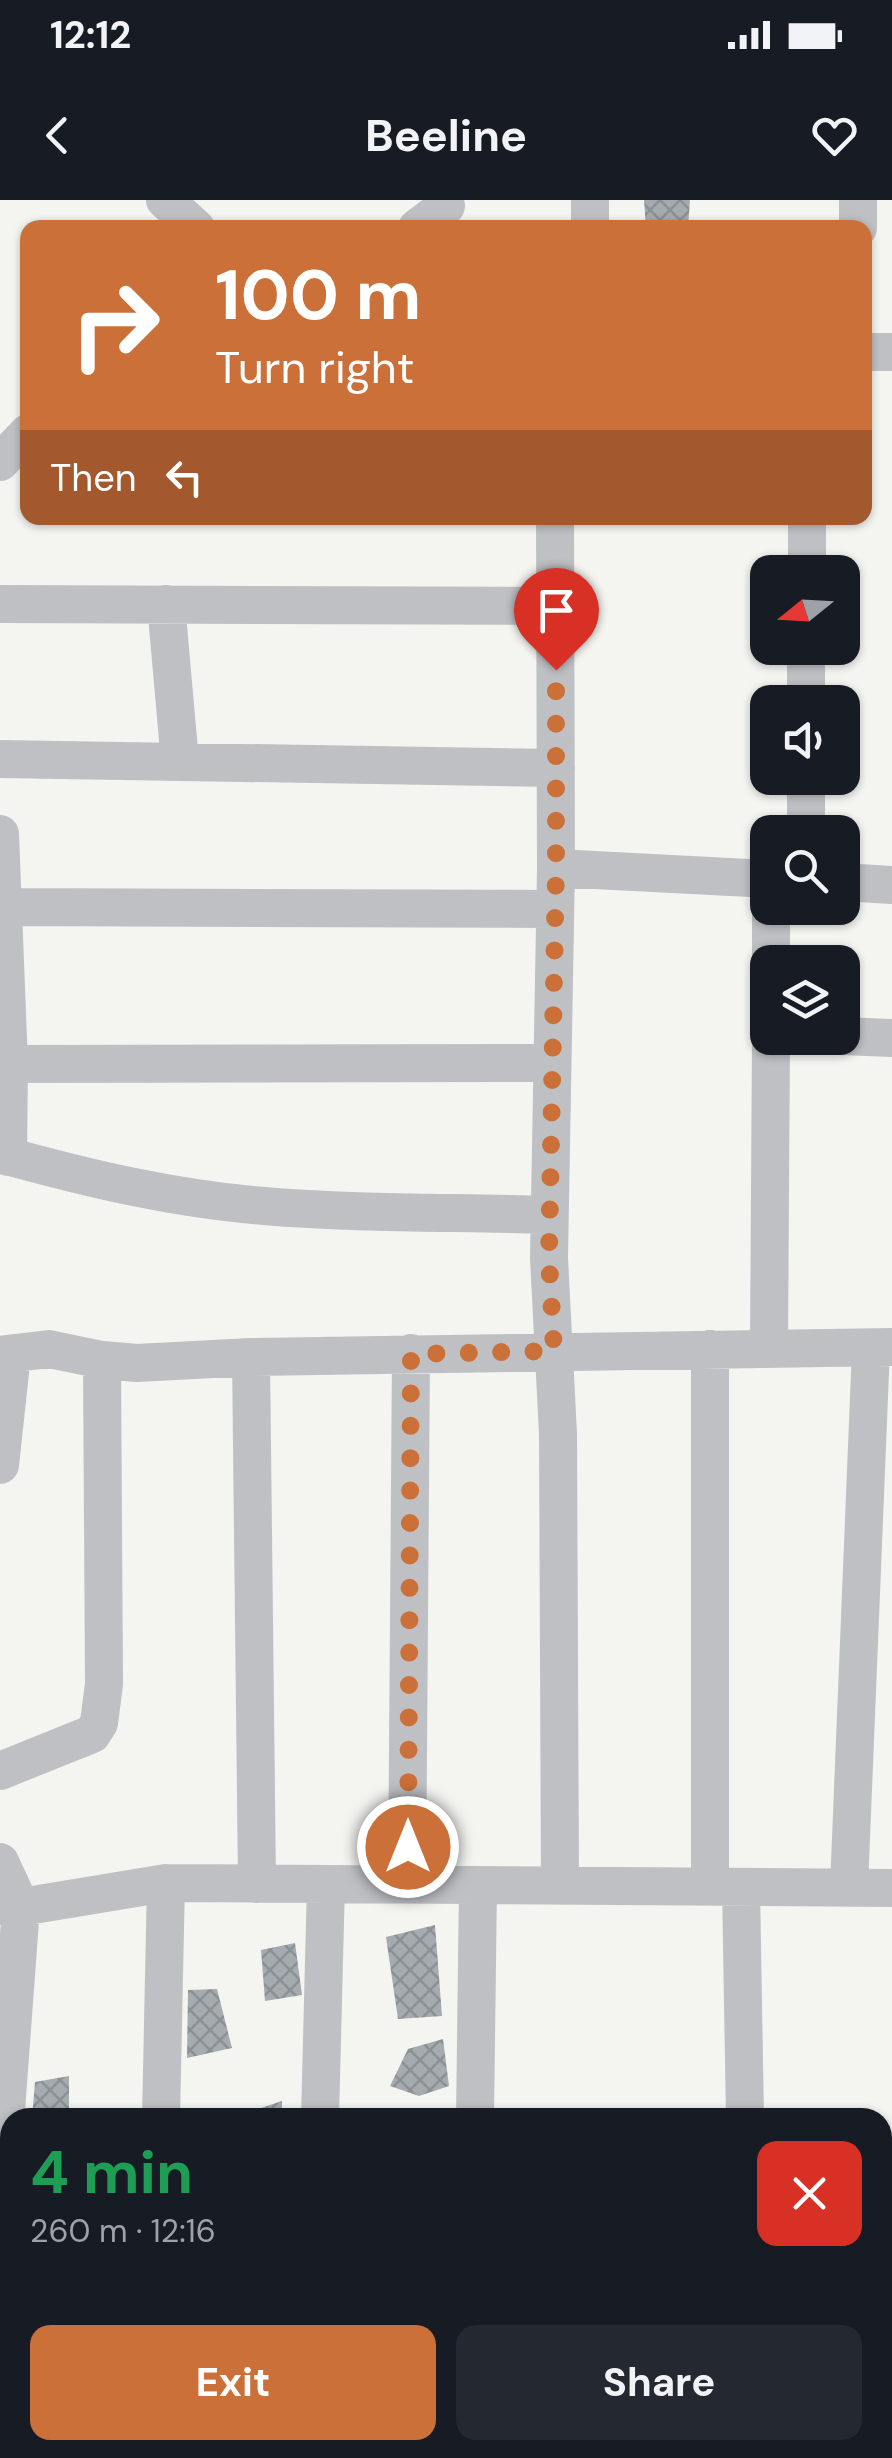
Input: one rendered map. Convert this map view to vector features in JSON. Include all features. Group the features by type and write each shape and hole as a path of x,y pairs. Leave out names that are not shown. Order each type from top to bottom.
{"street":[{"path":"555,525 556,868 549,1215 558,1434 560,1886"},
{"path":"807,525 807,555"},
{"path":"0,604 556,606"},
{"path":"166,604 180,762"},
{"path":"0,759 556,768"},
{"path":"0,834 9,1064 4,1155 70,1174 157,1191 266,1206 549,1215"},
{"path":"556,868 750,878"},
{"path":"860,883 892,885"},
{"path":"4,907 555,909"},
{"path":"860,1037 892,1038"},
{"path":"770,1348 771,1055"},
{"path":"9,1064 552,1063"},
{"path":"0,1465 6,1355 49,1349 138,1363 251,1356 881,1347 849,1887"},
{"path":"710,1349 726,1887 744,2108"},
{"path":"408,1885 411,1354"},
{"path":"251,1356 257,1884"},
{"path":"0,1770 92,1734 99,1723 104,1684 102,1360"},
{"path":"0,1862 10,1906 3,2108"},
{"path":"10,1906 166,1884 892,1888"},
{"path":"161,2108 166,1884"},
{"path":"320,2108 326,1884"},
{"path":"474,2108 478,1885"}],"building":[{"path":"644,200 690,200 689,220 645,220"},
{"path":"435,1925 442,2016 398,2019 386,1937"},
{"path":"295,1943 302,1995 265,2001 261,1950"},
{"path":"217,1989 232,2048 187,2058 188,1990"},
{"path":"443,2039 449,2086 419,2096 390,2086 408,2049"},
{"path":"69,2076 69,2108 33,2108 35,2082"},
{"path":"282,2101 282,2108 261,2108"}],"route":[{"path":"408,1847 411,1354 554,1351 549,1258 556,670"}]}
